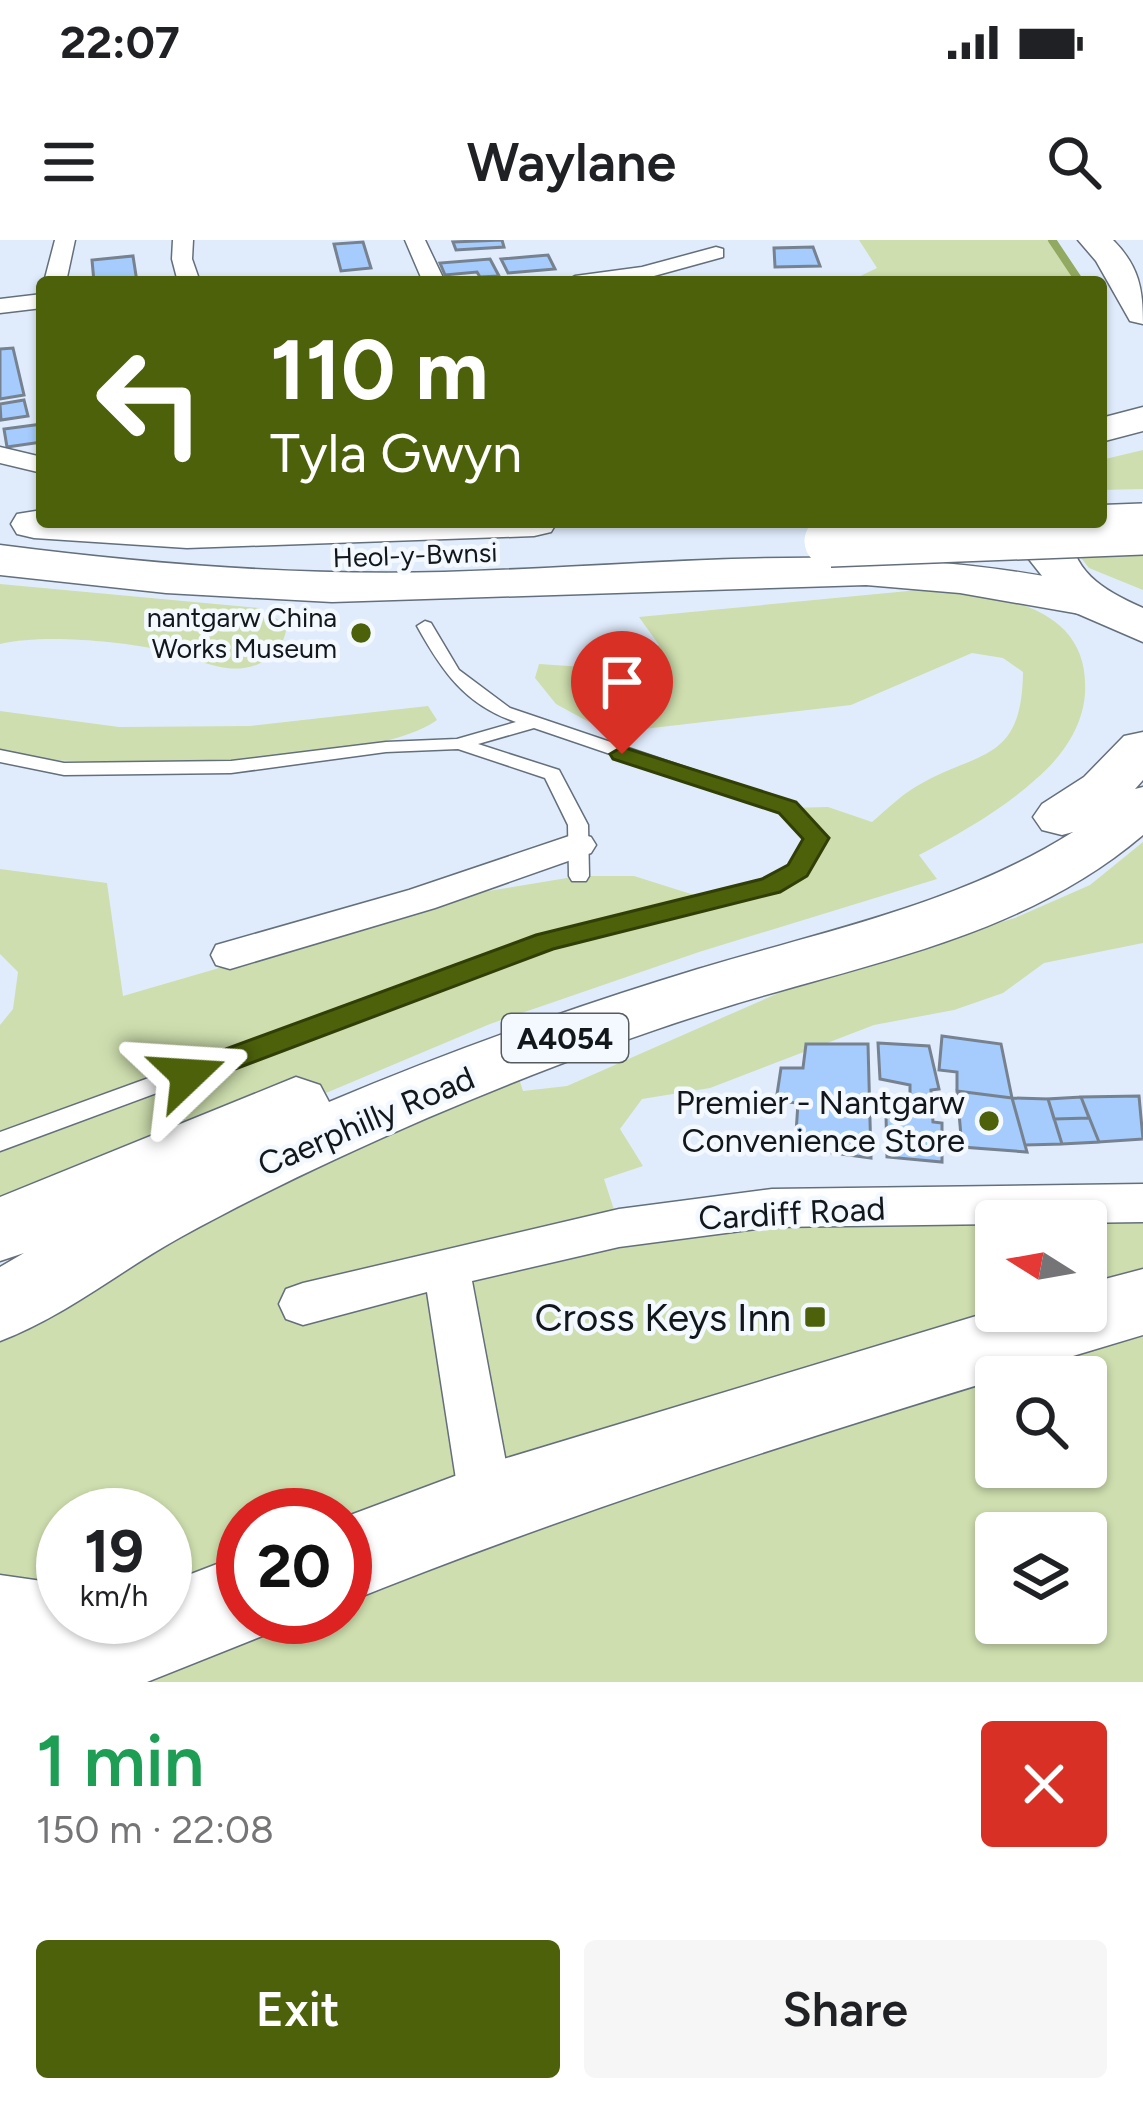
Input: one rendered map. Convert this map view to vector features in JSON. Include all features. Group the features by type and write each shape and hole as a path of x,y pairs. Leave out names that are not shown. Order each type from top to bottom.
{"highway":[{"path":"1107,506 1143,505"},
{"path":"0,521 36,518"},
{"name":"Heol-y-Bwnsi","path":"0,521 36,524"},
{"name":"Heol-y-Bwnsi","path":"101,528 187,534 360,528"},
{"name":"Heol-y-Bwnsi","path":"0,549 198,561 1143,529"},
{"path":"0,560 278,589 444,587 836,570 996,581 1086,600"}],"main road":[{"path":"1094,240 1110,256 1143,313"},
{"path":"1124,240 1143,257"},
{"path":"1046,528 1047,554 1086,600 1141,630"},
{"name":"Caerphilly Road","path":"0,1230 490,1024 699,952 938,879 1036,835 1104,789 1143,748"},
{"name":"Caerphilly Road","path":"0,1307 68,1262 320,1136 512,1057 663,1003 863,945 981,904 1053,872 1143,805"},
{"path":"372,1550 487,1505 922,1366 1143,1302"},
{"path":"10,1682 74,1665 216,1610"},
{"path":"0,1620 36,1625"}],"street":[{"path":"56,276 65,240"},
{"path":"183,240 188,276"},
{"path":"415,240 431,276"},
{"path":"593,276 716,253"},
{"path":"0,306 36,302"},
{"path":"0,454 36,464"},
{"path":"230,955 422,899 578,861"},
{"name":"Cardiff Road","path":"303,1304 619,1228 772,1208 1143,1203"},
{"path":"446,1267 487,1505"}],"lane":[{"path":"0,1142 546,941 770,886 798,870 816,838 787,808 507,713 452,673 425,626"},
{"path":"0,756 64,770 172,769 458,744 534,723"},
{"path":"458,744 552,774 578,825 578,861"}],"green space":[{"path":"859,240 1052,240 1076,276 860,276 877,268"},
{"path":"1143,450 1143,489 1107,490 1107,459"},
{"path":"1143,543 1143,590 1089,568 1078,554"},
{"path":"0,584 259,608 287,625 274,654 244,668 102,642 37,639 0,644"},
{"path":"929,589 1010,601 1056,623 1072,640 1083,663 1085,693 1075,729 1045,770 995,811 919,855 937,879 699,952 490,1024 0,1230 0,1025 13,1009 18,972 0,954 0,869 107,883 123,996 476,893 579,876 634,876 710,900 798,870 816,838 787,808 828,807 872,822 917,786 993,750 1015,724 1023,672 1003,658 972,653 851,705 635,730 598,727 556,704 535,678 539,664 629,670 659,645 639,617"},
{"path":"428,706 437,720 403,736 353,748 160,762 0,757 0,711 119,727 250,726"},
{"path":"1143,842 1143,943 1044,963 1003,993 954,1010 874,1025 710,1088 642,1099 620,1129 643,1166 604,1179 620,1228 975,1211 975,1332 1107,1332 1107,1205 1143,1203 1143,1682 9,1682 116,1644 192,1644 192,1617 216,1608 216,1644 372,1644 372,1488 216,1488 216,1605 192,1609 192,1488 36,1488 36,1618 0,1620 0,1307 512,1057 523,1091 567,1086 824,973 1015,918 1090,885"}],"building":[{"path":"502,240 504,247 456,250 453,242"},
{"path":"363,242 371,268 341,271 334,244"},
{"path":"813,247 820,266 775,267 774,248"},
{"path":"548,255 555,269 508,273 501,259"},
{"path":"133,256 136,276 93,276 92,260"},
{"path":"490,259 499,276 445,275 440,263"},
{"path":"13,348 24,395 0,399 0,349"},
{"path":"24,400 28,416 1,420 0,404"},
{"path":"36,425 36,443 7,447 4,429"},
{"path":"942,1036 1001,1044 1012,1098 957,1091 957,1072 939,1070"},
{"path":"878,1043 929,1046 939,1089 931,1090 933,1122 942,1123 942,1162 887,1157 886,1116 910,1118 910,1085 880,1079"},
{"path":"806,1044 868,1044 871,1158 795,1148 798,1103 776,1101 781,1068 803,1068"},
{"name":"Premier - Nantgarw Convenience Store","path":"957,1091 1012,1098 1027,1152 962,1147"},
{"path":"1139,1096 1143,1139 1099,1142 1081,1097"},
{"path":"1081,1097 1099,1142 1062,1144 1048,1099"},
{"path":"1081,1097 1089,1118 1054,1119 1048,1099"},
{"path":"1012,1098 1048,1099 1062,1144 1025,1145"}],"waterway":[{"path":"1052,240 1076,276"}],"place":[{"name":"nantgarw China Works Museum","path":"361,633"},
{"name":"Premier - Nantgarw Convenience Store","path":"989,1121"},
{"name":"Cross Keys Inn","path":"815,1317"}],"route":[{"path":"188,1075 546,941 770,886 798,870 816,838 787,808 622,754"}]}
